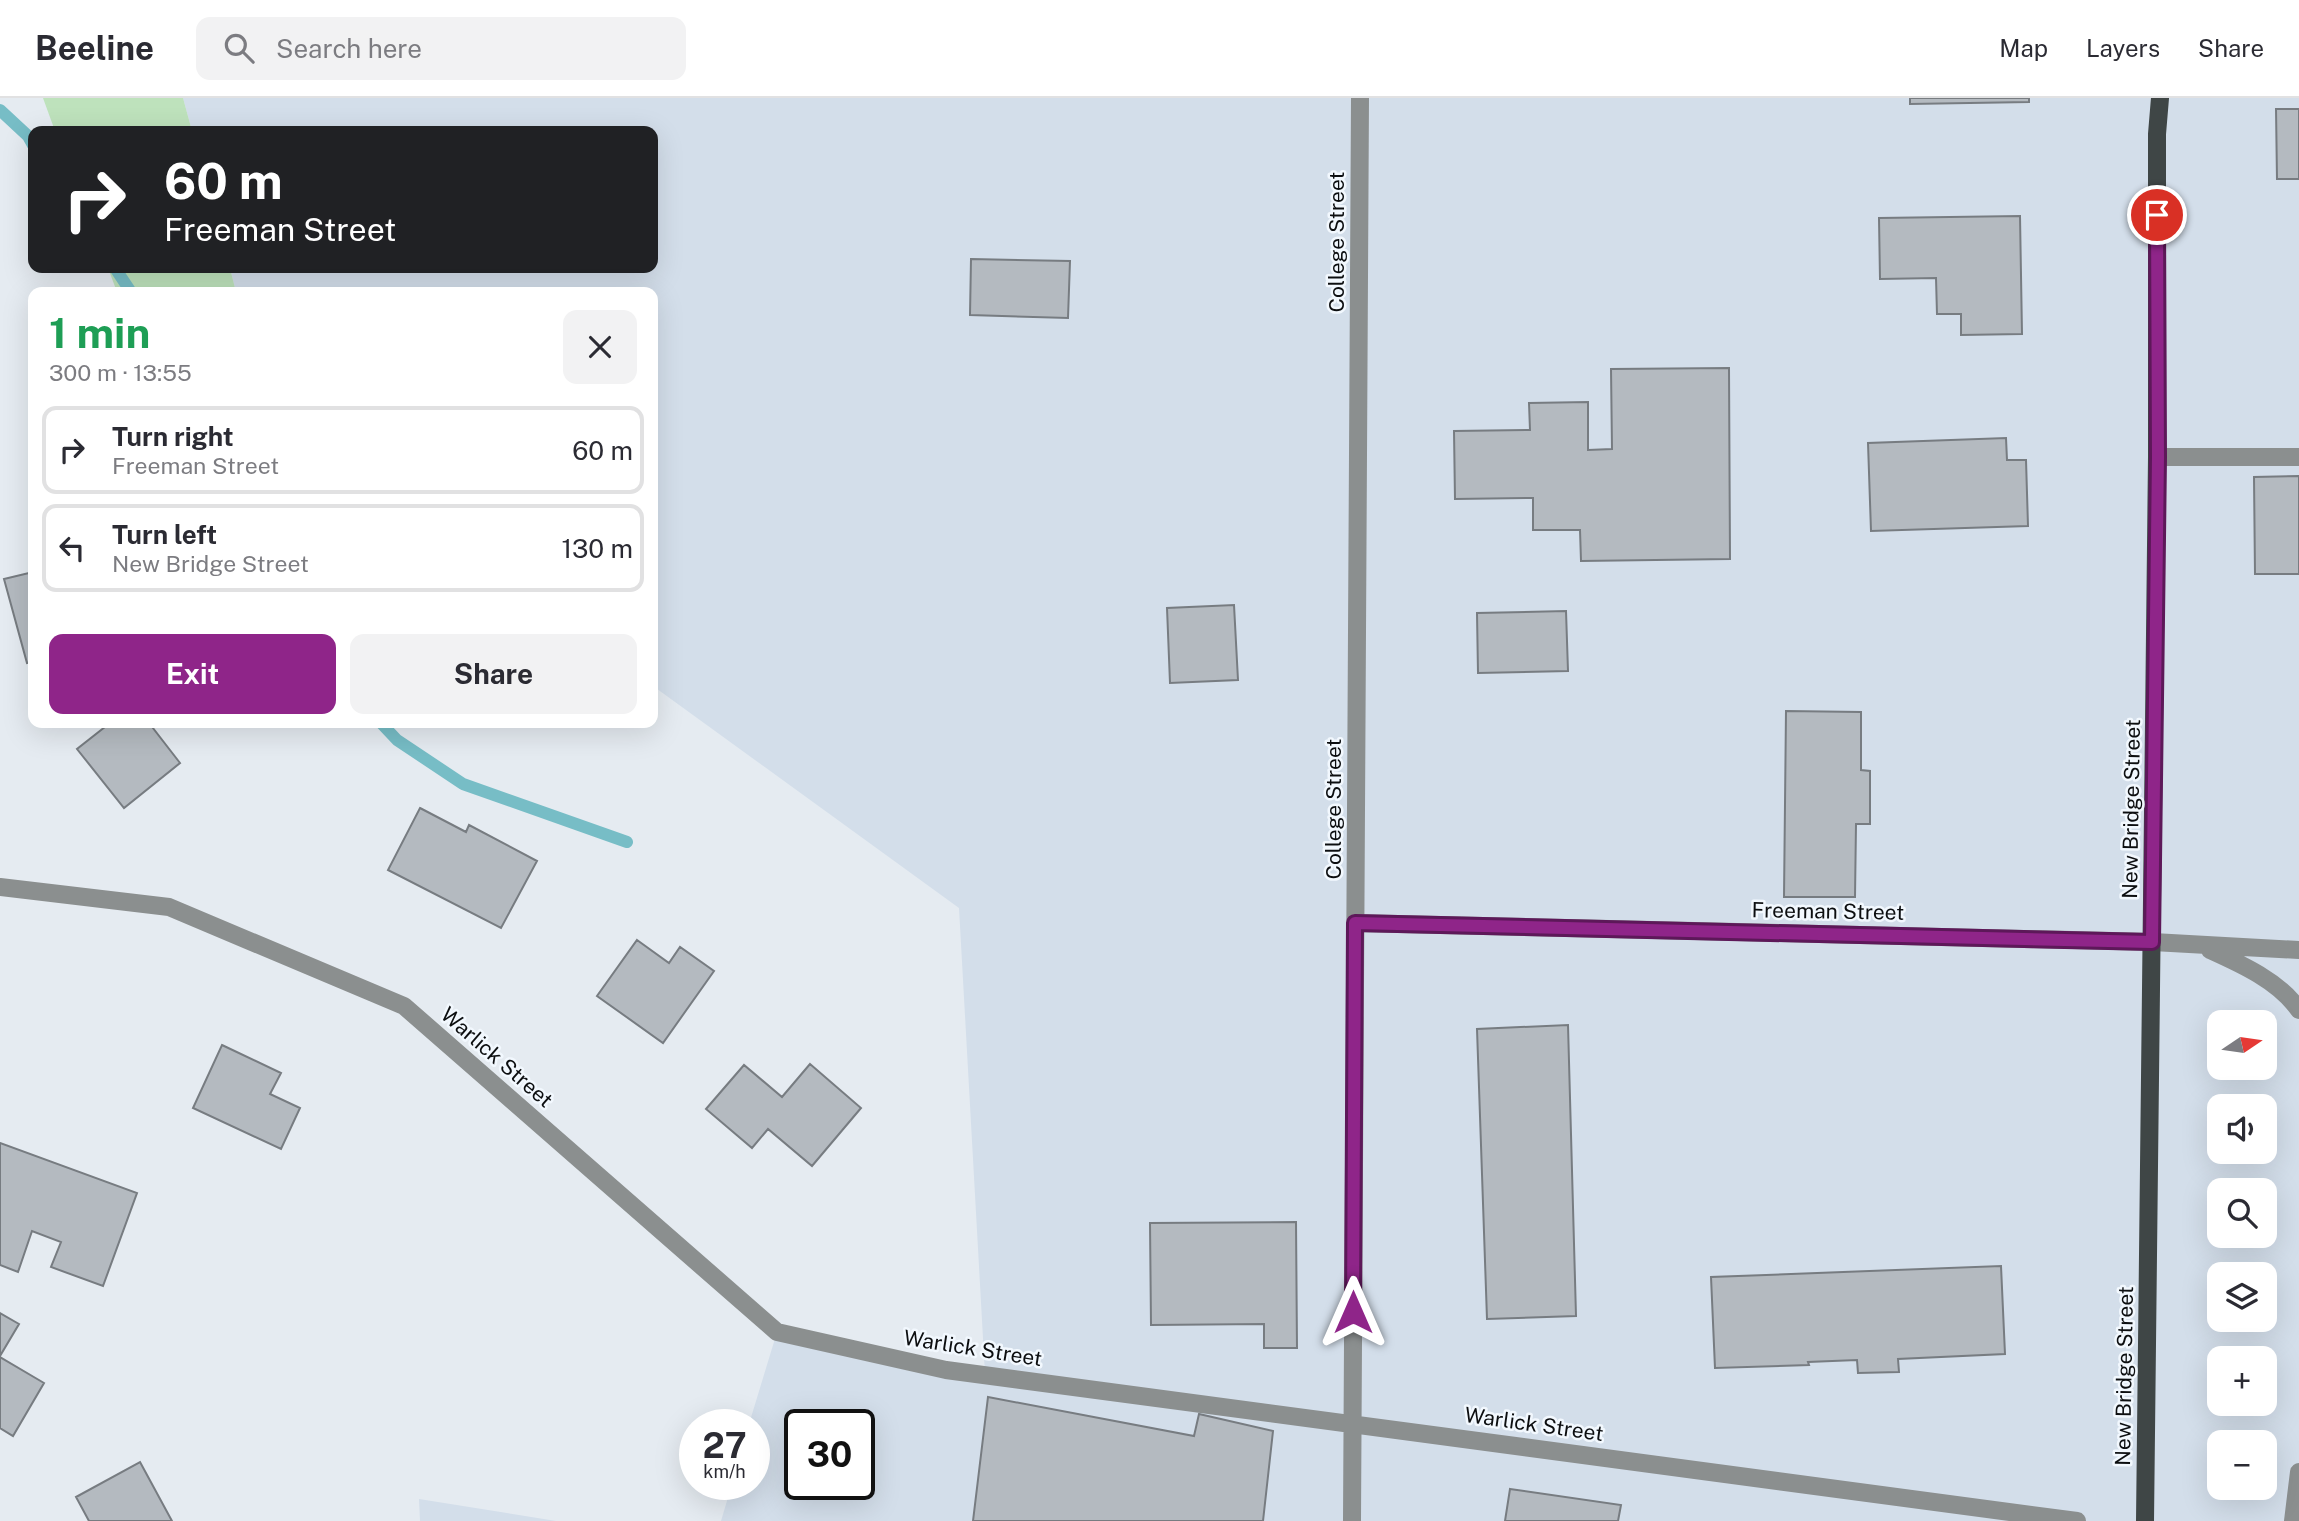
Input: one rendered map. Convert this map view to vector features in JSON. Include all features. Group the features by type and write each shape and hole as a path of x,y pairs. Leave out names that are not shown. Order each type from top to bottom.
{"main road":[{"name":"New Bridge Street","path":"2145,1521 2158,457 2157,134 2160,98"}],"street":[{"name":"College Street","path":"1352,1521 1360,98"},
{"path":"2158,457 2299,457"},
{"name":"Warlick Street","path":"0,887 169,907 404,1006 777,1332 946,1370 2077,1521"},
{"name":"Freeman Street","path":"1355,923 2152,942 2299,950"},
{"path":"2198,944 2244,965 2292,1000 2299,1010"},
{"path":"2293,1521 2299,1472"}],"shaded area":[{"path":"183,98 2299,98 2299,1521 721,1521 727,1500 770,1500 770,1409 754,1409 777,1332 985,1374 959,908 658,690 658,287 235,287 231,273 658,273 658,126 191,126"},
{"path":"419,1499 556,1521 420,1521"}],"green space":[{"path":"43,98 183,98 191,126 53,126"},
{"path":"110,273 231,273 235,287 115,287"}],"building":[{"path":"1910,98 2029,98 2029,102 1910,104"},
{"path":"2276,109 2299,109 2299,179 2277,179"},
{"path":"2020,216 2022,334 1961,335 1961,314 1937,314 1936,278 1880,279 1879,218"},
{"path":"971,259 1070,261 1068,318 970,315"},
{"path":"1729,368 1730,559 1581,561 1580,530 1533,530 1533,498 1455,499 1454,431 1530,430 1529,403 1588,402 1588,450 1612,449 1611,369"},
{"path":"2006,438 2007,460 2026,460 2028,526 1871,531 1868,443"},
{"path":"2299,476 2299,574 2255,574 2254,477"},
{"path":"28,573 28,663 27,663 4,579"},
{"path":"1234,605 1238,680 1170,683 1167,608"},
{"path":"1566,611 1568,671 1478,673 1477,613"},
{"path":"1786,711 1861,712 1861,770 1870,771 1870,824 1856,824 1855,897 1784,897"},
{"path":"104,728 153,728 180,763 124,808 77,749"},
{"path":"420,808 466,832 469,825 537,861 501,928 388,870"},
{"path":"637,940 669,963 680,947 714,971 663,1043 597,996"},
{"path":"1568,1025 1576,1316 1487,1319 1477,1029"},
{"path":"222,1045 281,1073 270,1094 300,1108 281,1149 193,1108"},
{"path":"810,1064 861,1108 812,1166 768,1129 752,1148 706,1109 744,1065 782,1097"},
{"path":"0,1143 137,1193 103,1286 51,1267 61,1242 32,1231 18,1272 0,1265"},
{"path":"1296,1222 1297,1348 1264,1348 1264,1324 1151,1325 1150,1223"},
{"path":"2001,1266 2005,1354 1898,1359 1899,1372 1858,1373 1857,1360 1808,1362 1809,1365 1715,1368 1711,1277"},
{"path":"0,1313 19,1324 0,1356"},
{"path":"0,1357 44,1383 13,1436 0,1428"},
{"path":"988,1397 1194,1436 1199,1414 1273,1431 1263,1521 973,1521"},
{"path":"140,1462 172,1521 89,1521 76,1497"},
{"path":"1510,1489 1621,1505 1618,1521 1505,1521"}],"waterway":[{"path":"0,110 28,136"},
{"path":"118,273 128,287"},
{"path":"386,728 397,740 463,784 627,842"}],"route":[{"path":"1353,1312 1355,923 2152,942 2158,457 2157,215"}]}
